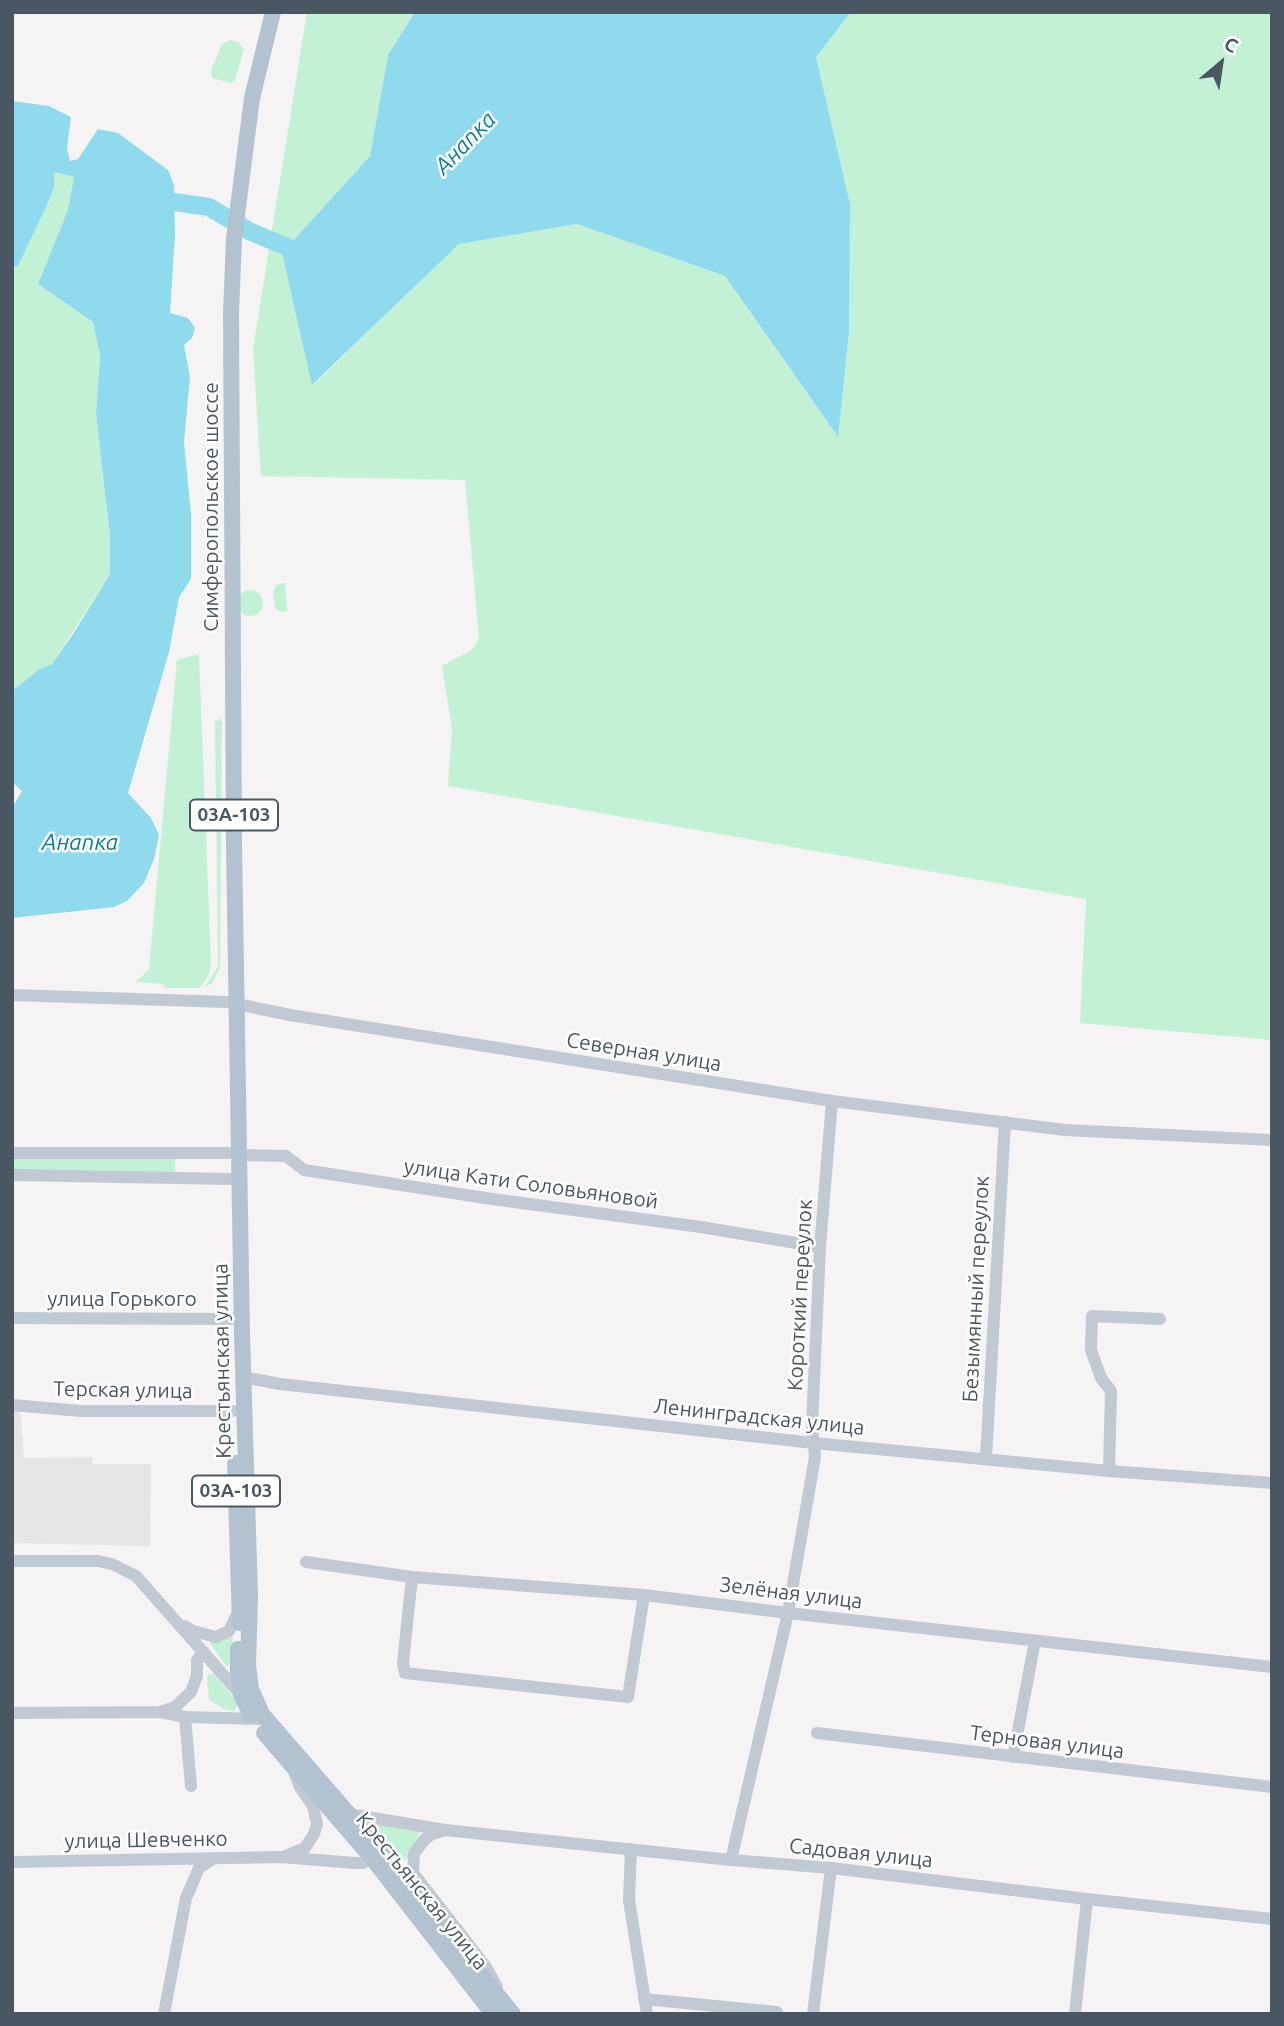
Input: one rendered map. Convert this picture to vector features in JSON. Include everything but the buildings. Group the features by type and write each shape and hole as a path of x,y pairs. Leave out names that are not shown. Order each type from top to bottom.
{"main road":[{"name":"Симферопольское шоссе","path":"233,1003 228,585 231,239 247,98 267,12"},
{"name":"Симферопольское шоссе","path":"238,183 252,98 273,12"},
{"name":"Крестьянская улица","path":"233,1003 235,1154 250,1597 248,1665 251,1689 261,1717 291,1765 376,1855 505,2012"},
{"name":"Крестьянская улица","path":"235,1154 230,1179 239,1608 237,1670 241,1695 349,1814 376,1855"}],"street":[{"name":"Северная улица","path":"12,995 233,1003 329,1021 832,1101 1065,1130 1272,1140"},
{"name":"Короткий переулок","path":"730,1860 788,1613 815,1457 812,1424 820,1247 832,1101"},
{"name":"Безымянный переулок","path":"986,1458 1005,1122"},
{"name":"улица Кати Соловьяновой","path":"12,1153 286,1156 304,1170 701,1227 820,1247"},
{"path":"12,1175 230,1179"},
{"path":"1109,1471 1111,1391 1101,1378 1091,1350 1092,1316 1160,1319"},
{"name":"улица Горького","path":"12,1318 232,1319"},
{"name":"Ленинградская улица","path":"243,1377 280,1384 814,1443 1109,1471 1272,1483"},
{"name":"Терская улица","path":"12,1405 80,1411 233,1411"},
{"path":"12,1561 98,1561 112,1564 136,1576 241,1695"},
{"name":"Зелёная улица","path":"306,1562 412,1577 644,1595 1272,1667"},
{"path":"412,1577 403,1663 405,1673 628,1697 644,1595"},
{"path":"179,1623 192,1631 216,1637 229,1630 239,1608"},
{"path":"1013,1758 1035,1641"},
{"path":"160,1712 175,1707 191,1692 197,1676 197,1660 204,1652"},
{"path":"12,1713 160,1712 185,1717 261,1717"},
{"path":"185,1717 191,1786"},
{"name":"Терновая улица","path":"817,1733 1272,1787"},
{"name":"улица Шевченко","path":"281,1857 305,1848 317,1824 313,1806 300,1787 291,1765"},
{"name":"Садовая улица","path":"349,1814 445,1829 730,1860 831,1867 1272,1919"},
{"path":"445,1829 424,1839 414,1854 413,1873 486,1967 505,2012"},
{"path":"631,1849 629,1900 647,2014"},
{"name":"улица Шевченко","path":"12,1862 281,1857 355,1864 363,1863 376,1855"},
{"path":"164,2014 186,1898 199,1868 213,1859"},
{"path":"813,2014 831,1867"},
{"path":"1075,2014 1087,1899"},
{"path":"644,1999 777,2012"}],"shaded area":[{"path":"12,1408 20,1408 24,1458 93,1457 93,1464 151,1464 150,1546 12,1543"}],"green space":[{"path":"307,12 415,12 388,55 370,156 282,253 313,385 459,244 577,224 725,276 837,436 849,332 850,204 816,57 851,12 1272,12 1272,1040 1080,1023 1086,899 448,786 452,729 442,666 472,650 479,638 465,480 261,476 253,349"},
{"path":"230,40 238,42 244,49 235,80 231,83 212,78 211,70 222,44"},
{"path":"54,171 74,177 68,210 38,284 93,322 100,356 96,414 110,536 110,574 52,664 40,669 12,691 12,267 18,266 48,203 54,188"},
{"path":"285,583 287,611 280,612 275,607 273,592 276,585"},
{"path":"250,590 259,594 263,603 259,612 250,616 241,612 237,603 241,594"},
{"path":"199,654 211,964 209,975 200,988 162,988 165,984 136,982 149,969 177,660"},
{"path":"222,718 220,968 212,983 204,988 218,966 215,722"},
{"path":"12,1155 175,1156 175,1174 12,1172"},
{"path":"231,1636 231,1663 227,1667 209,1642 211,1639"},
{"path":"211,1674 215,1675 238,1704 234,1711 226,1710 209,1700 207,1678"},
{"path":"378,1824 420,1832 408,1858 400,1859 378,1832"}],"water":[{"path":"415,12 851,12 816,57 850,204 849,332 838,437 725,276 577,224 459,244 312,385 282,253 370,156 388,55"},
{"name":"Анапка","path":"12,101 49,106 71,117 67,148 70,161 78,159 98,129 118,133 168,170 174,185 175,235 170,313 188,318 195,328 192,338 184,345 190,377 184,442 191,514 191,579 179,597 169,652 128,793 151,818 159,835 154,859 144,883 127,901 114,907 12,918 12,808 22,791 12,782 12,691 40,669 52,664 75,631 110,574 110,536 96,414 100,356 93,322 38,284 68,210 74,177 54,172 54,188 48,203 18,266 12,267"}],"waterway":[{"path":"153,196 209,207 249,231 308,256"}]}
